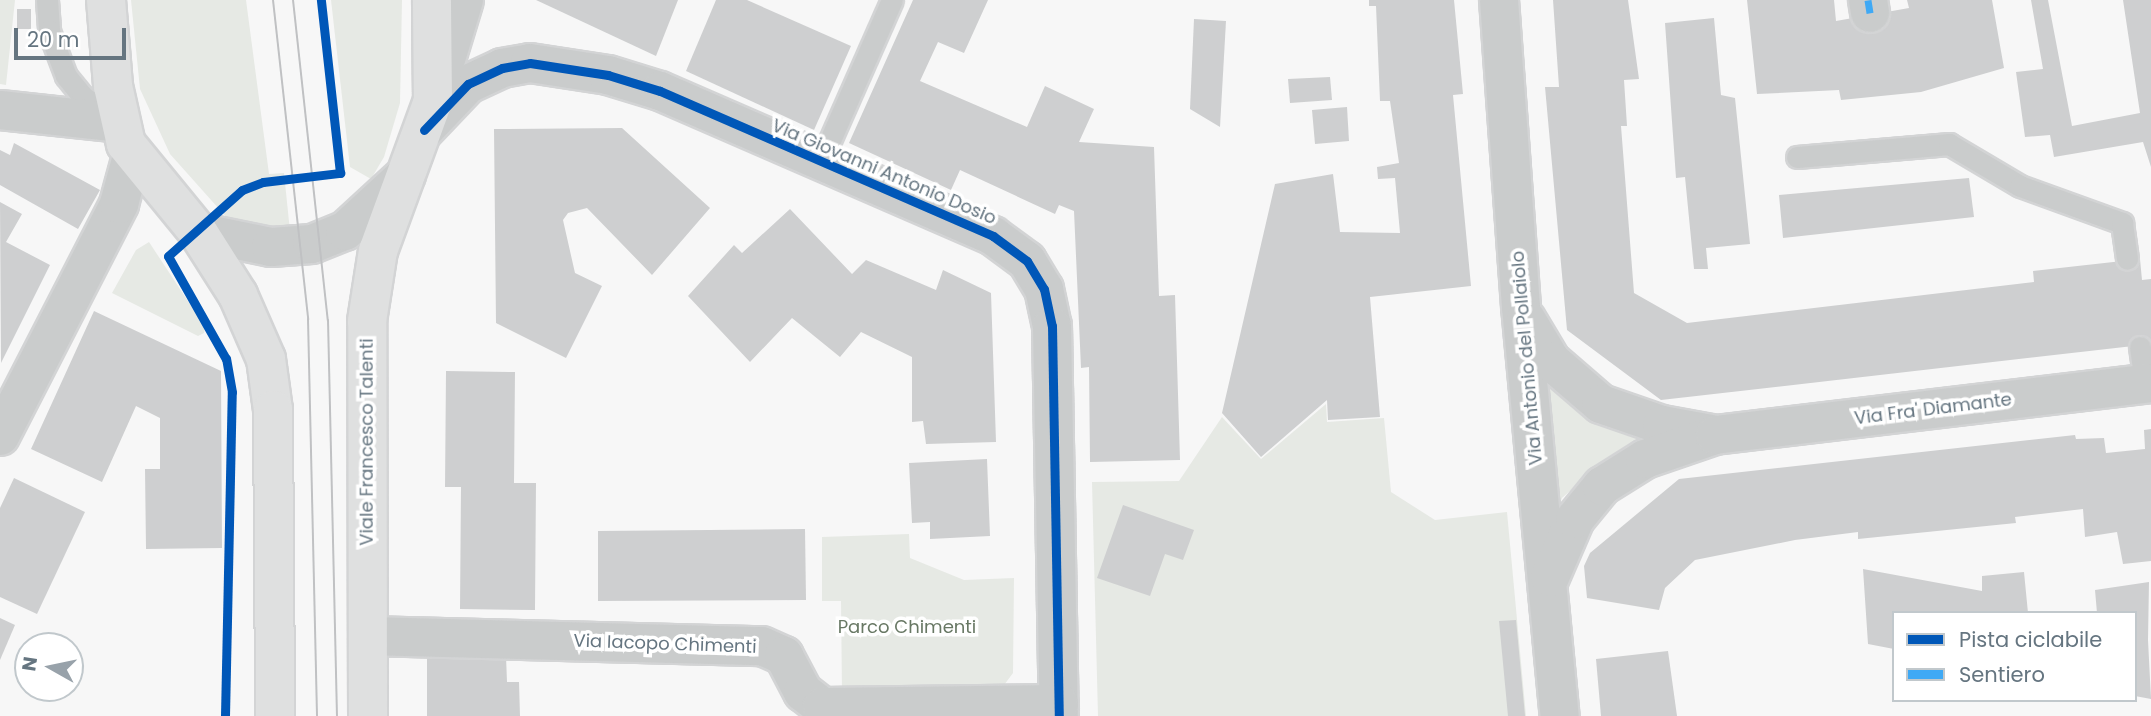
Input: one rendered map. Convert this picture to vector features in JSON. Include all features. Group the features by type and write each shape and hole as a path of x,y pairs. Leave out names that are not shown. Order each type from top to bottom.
{"main road":[{"path":"106,0 125,139 198,232 249,317 269,376 273,411 275,716"},
{"path":"428,116 432,0"},
{"name":"Viale Francesco Talenti","path":"368,716 367,321 378,251 428,116"}],"street":[{"path":"428,116 464,0"},
{"name":"Via Antonio del Pollaiolo","path":"1499,0 1521,307 1560,716"},
{"name":"Via Giovanni Antonio Dosio","path":"428,116 468,84 502,68 530,63 608,75 660,91 820,163 993,236 1027,261 1044,289 1052,327 1059,710"},
{"path":"0,110 125,139 119,204 0,436"},
{"path":"198,232 271,247 323,241 366,215 406,175"},
{"name":"Via Fra' Diamante","path":"1521,307 1551,361 1583,393 1625,415 1715,435"},
{"name":"Via Fra' Diamante","path":"1548,582 1575,519 1602,486 1645,459 1715,435 2148,383"},
{"name":"Via Iacopo Chimenti","path":"368,636 762,646 784,656 803,692 822,707 1059,710"}],"lane":[{"path":"47,0 49,32 66,76 125,139"},
{"path":"820,163 892,0"},
{"path":"1797,157 1950,144 2020,186 2122,223 2127,258"},
{"path":"2140,346 2148,383"}],"green space":[{"path":"0,0 15,0 6,85 0,84"},
{"path":"131,0 246,0 269,174 284,173 291,241 254,234 228,219 170,154 140,89"},
{"path":"331,0 402,0 400,103 384,157 371,179 350,167"},
{"path":"149,242 205,327 204,333 198,336 112,293 136,250"},
{"path":"1536,362 1551,385 1576,408 1615,425 1664,437 1589,474 1562,498 1552,526"},
{"path":"1326,404 1327,422 1384,418 1391,492 1435,520 1507,512 1526,716 1098,716 1092,482 1179,481 1222,417 1261,459"},
{"name":"Parco Chimenti","path":"909,534 910,558 964,580 1014,578 1013,673 1004,685 842,694 841,601 822,601 822,537"}],"building":[{"path":"536,0 678,0 656,56"},
{"path":"716,0 747,0 851,46 814,130 686,71"},
{"path":"913,0 988,0 964,53 938,42 920,81 1027,127 1045,86 1094,109 1079,142 1154,147 1159,296 1175,295 1180,460 1090,462 1089,367 1081,368 1074,211 1059,205 1055,214 960,170 951,190 849,143"},
{"path":"1369,0 1454,0 1463,94 1453,95 1471,286 1370,297 1380,417 1328,420 1327,400 1261,457 1222,413 1275,184 1333,174 1340,232 1400,233 1395,178 1378,179 1377,167 1399,163 1390,101 1380,101 1376,6 1369,6"},
{"path":"1553,0 1628,0 1639,79 1624,80 1627,126 1621,126 1634,293 1687,323 2034,282 2033,271 2140,259 2142,280 2151,279 2151,344 1661,400 1567,330 1545,87 1559,87"},
{"path":"1747,0 1834,0 1836,21 1909,8 1907,0 1992,0 2004,68 1921,92 1841,100 1839,90 1757,94"},
{"path":"2031,0 2048,0 2072,126 2140,113 2123,0 2151,0 2151,167 2143,142 2054,157 2050,135 2025,137 2016,72 2043,69"},
{"path":"17,9 31,9 31,29 17,29"},
{"path":"1714,18 1721,95 1735,98 1750,244 1706,248 1708,269 1694,269 1685,177 1676,178 1665,23"},
{"path":"1194,19 1226,21 1220,127 1190,109"},
{"path":"1330,77 1332,100 1290,103 1288,79"},
{"path":"1347,107 1349,141 1315,144 1312,110"},
{"path":"622,128 710,208 652,275 587,208 568,213 563,220 575,273 602,286 566,358 496,323 494,129"},
{"path":"14,143 100,190 78,229 0,185 0,150 10,155"},
{"path":"1969,178 1974,217 1783,238 1779,195"},
{"path":"0,202 22,214 6,242 50,265 1,363"},
{"path":"790,209 852,274 866,260 936,290 943,270 991,293 996,442 926,444 923,421 912,422 912,357 861,332 840,357 792,318 750,362 688,296 734,245 742,253"},
{"path":"94,311 221,371 222,548 146,549 145,469 160,469 160,418 136,406 102,482 31,449"},
{"path":"446,371 515,372 514,483 536,483 535,610 460,609 461,487 445,487"},
{"path":"2151,429 2151,561 2123,564 2117,532 2085,537 2083,509 2015,517 2016,523 1858,539 1858,532 1795,540 1695,560 1665,588 1659,610 1587,598 1584,566 1590,553 1679,479 2075,435 2076,439 2104,438 2106,453 2145,449 2144,430"},
{"path":"987,459 990,536 930,539 930,522 912,523 909,463"},
{"path":"14,478 85,512 37,614 0,597 0,508"},
{"path":"1123,505 1194,530 1183,560 1165,554 1150,596 1097,578"},
{"path":"805,529 806,600 598,601 598,531"},
{"path":"1863,569 1982,591 1982,576 2024,572 2028,611 1892,611 1892,649 1868,644"},
{"path":"2149,582 2151,699 2137,696 2137,611 2097,611 2095,590"},
{"path":"0,618 15,625 0,660"},
{"path":"1516,620 1525,716 1508,716 1499,621"},
{"path":"1668,651 1677,716 1601,716 1596,659"},
{"path":"506,656 507,682 519,682 520,716 427,716 427,657"}],"tram line":[{"path":"273,0 308,319 317,716"},
{"path":"293,0 328,320 337,716"}],"marked path":[{"path":"1868,0 1870,13"}],"cycle path":[{"path":"225,716 232,392 226,359 168,256 242,190 263,182 340,173 321,0"},
{"path":"424,130 468,84 502,68 530,63 608,75 660,91 993,236 1027,261 1044,289 1052,326 1059,716"}]}
